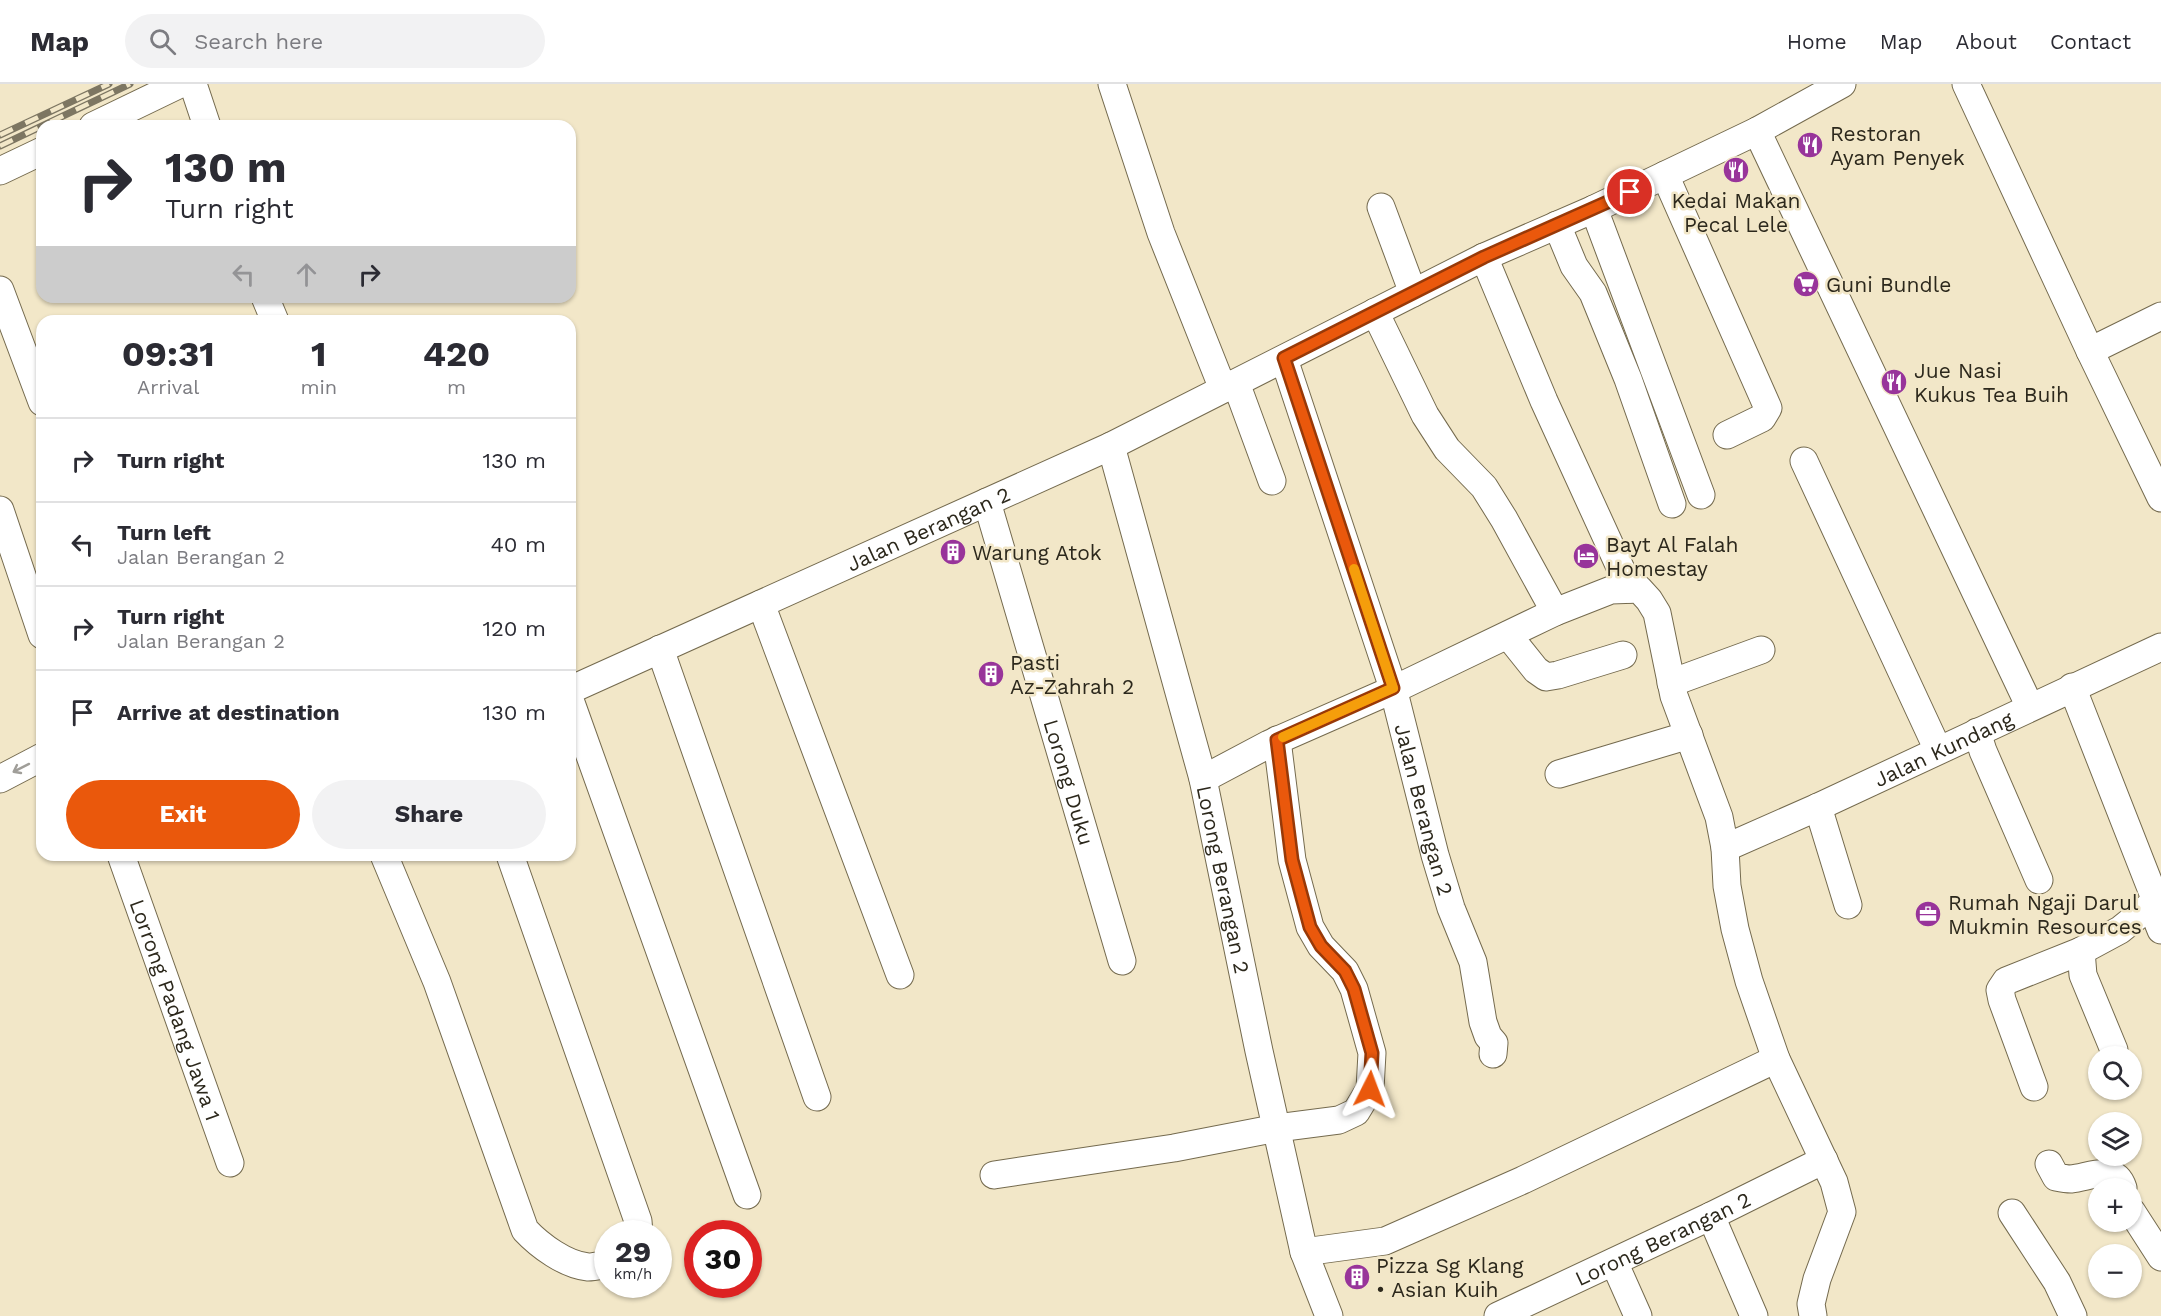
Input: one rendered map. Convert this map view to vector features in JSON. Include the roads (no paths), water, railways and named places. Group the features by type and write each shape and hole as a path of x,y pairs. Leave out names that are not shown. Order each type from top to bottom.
{"street":[{"path":"105,120 180,84"},
{"path":"194,84 205,120"},
{"path":"1112,84 1161,233 1272,481"},
{"name":"Jalan Berangan 2","path":"576,687 1111,446 1484,257 1594,209 1757,131 1842,84"},
{"path":"1966,84 2161,498"},
{"path":"1757,131 2030,707"},
{"path":"0,171 36,154"},
{"path":"1665,175 1768,408 1762,418 1727,435"},
{"path":"1381,207 1413,293"},
{"path":"1594,209 1701,495"},
{"path":"1557,225 1574,266 1593,293 1628,379 1672,504"},
{"path":"1484,257 1544,401 1630,589"},
{"path":"0,290 36,386"},
{"path":"1375,312 1425,415 1447,449 1484,487 1555,612"},
{"path":"2090,351 2161,316"},
{"name":"Jalan Berangan 2","path":"1284,358 1393,688 1438,865 1451,908 1473,962 1483,1022 1488,1036 1494,1043 1493,1054"},
{"name":"Lorong Berangan 2","path":"1111,446 1203,779 1304,1252 1329,1316"},
{"path":"1804,461 1938,750"},
{"name":"Lorong Duku","path":"987,502 1122,961"},
{"path":"0,510 36,617"},
{"path":"1203,779 1277,740 1401,686 1555,612 1611,590 1639,589 1657,613 1671,683 1719,817 1725,848 1727,886 1735,929 1749,981 1776,1059 1834,1182 1842,1212 1817,1279 1811,1304 1813,1316"},
{"path":"761,604 900,975"},
{"path":"1508,634 1536,670 1546,677 1623,655"},
{"name":"Jalan Kundang","path":"1725,848 2161,647"},
{"path":"660,649 817,1097"},
{"path":"1671,683 1761,650"},
{"path":"2034,1087 2002,1000 2000,990 2006,981 2080,951 2120,930 2156,917 2150,884 2072,687"},
{"path":"576,717 747,1195"},
{"path":"1977,732 1983,751 2039,880"},
{"path":"1560,774 1689,735"},
{"path":"994,1175 1174,1148 1277,1128 1340,1120 1356,1112 1370,1089 1372,1053 1354,989 1345,971 1321,946 1310,927 1292,860 1277,740"},
{"path":"0,779 36,760"},
{"path":"1818,807 1848,905"},
{"name":"Lorrong Padang Jawa 1","path":"123,861 230,1163"},
{"path":"387,861 437,982 525,1230 540,1246 568,1260 588,1267 594,1266"},
{"path":"512,861 638,1220"},
{"path":"2080,951 2084,975 2112,1046"},
{"path":"1304,1252 1386,1241 1533,1175 1776,1059"},
{"name":"Lorong Berangan 2","path":"1498,1316 1824,1160"},
{"path":"2049,1164 2056,1177 2070,1179 2104,1173 2114,1174 2118,1178"},
{"path":"2012,1212 2057,1282 2073,1316"},
{"path":"1711,1216 1754,1316"},
{"path":"2142,1228 2161,1257"},
{"path":"1614,1262 1638,1316"}],"railway":[{"path":"0,135 109,84"},
{"path":"55,120 130,84"},
{"path":"0,146 36,129"}],"place":[{"name":"Restoran Ayam Penyek","path":"1810,145"},
{"name":"Kedai Makan Pecal Lele","path":"1736,170"},
{"name":"Guni Bundle","path":"1806,284"},
{"name":"Jue Nasi Kukus Tea Buih","path":"1894,382"},
{"name":"Warung Atok","path":"953,552"},
{"name":"Bayt Al Falah Homestay","path":"1586,556"},
{"name":"Pasti Az-Zahrah 2","path":"991,674"},
{"name":"Rumah Ngaji Darul Mukmin Resources","path":"1928,914"},
{"name":"Pizza Sg Klang • Asian Kuih","path":"1357,1277"}]}
